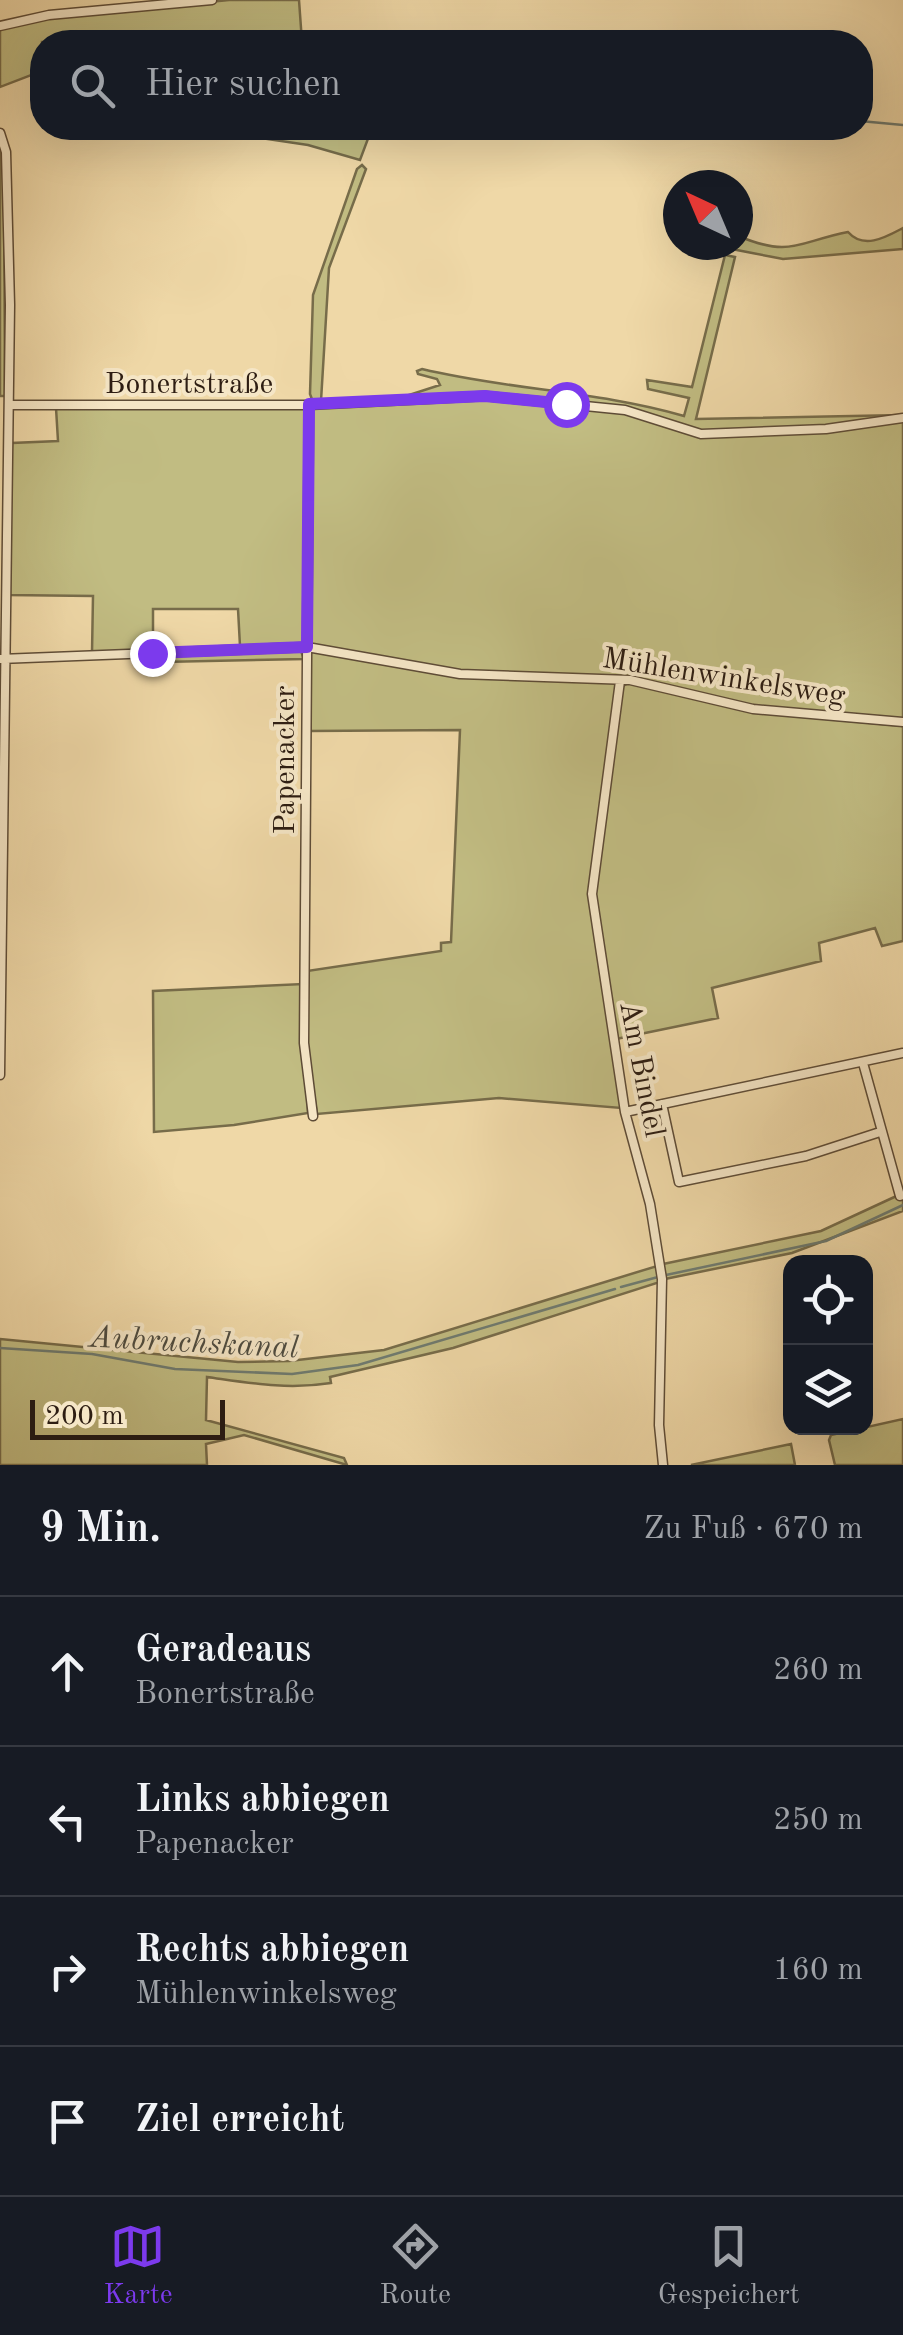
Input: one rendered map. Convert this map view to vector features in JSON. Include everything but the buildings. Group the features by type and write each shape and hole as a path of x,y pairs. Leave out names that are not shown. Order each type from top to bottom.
{"street":[{"path":"0,26 49,15 212,0"},
{"path":"0,133 6,152 9,405 2,659 0,1075"},
{"name":"Bonertstraße","path":"9,405 309,404 485,396 625,410 701,434 826,429 903,418"},
{"name":"Papenacker","path":"309,404 304,1043 312,1116"},
{"name":"Mühlenwinkelsweg","path":"2,659 307,647 460,674 620,680 753,709 903,722"},
{"name":"Am Bindel","path":"620,680 592,894 625,1112 650,1204 662,1280 659,1405 663,1465"},
{"path":"625,1112 903,1054"},
{"path":"863,1063 900,1196"},
{"path":"662,1104 679,1182 806,1156 880,1132"}],"shaded area":[{"path":"229,0 299,0 301,30 30,30 30,76 0,87 0,29 50,18"},
{"path":"274,140 368,140 360,160"},
{"path":"0,141 4,151 5,396 0,396"},
{"path":"362,165 366,169 329,268 321,401 313,402 313,295 357,169"},
{"path":"903,228 903,249 783,259 753,253 753,242 794,246 848,232 861,240 882,238"},
{"path":"724,260 734,260 696,419 903,415 903,719 755,706 618,676 589,894 621,1108 499,1098 317,1114 306,1046 307,971 441,951 441,943 451,942 460,730 310,731 309,423 303,643 240,646 238,609 153,609 153,650 92,653 93,596 8,595 12,443 58,441 56,408 301,407 309,412 314,407 448,395 406,396 440,385 437,379 418,374 422,369 619,401 684,416 689,398 648,389 647,380 692,387"},
{"path":"301,651 304,659 162,662 162,655"},
{"path":"628,683 762,713 903,726 903,941 882,946 875,928 819,943 821,961 712,988 718,1018 616,1039 595,893 620,688"},
{"path":"303,984 308,1113 154,1132 153,991"},
{"path":"903,1193 903,1211 792,1253 665,1279 663,1264 821,1231"},
{"path":"657,1266 660,1282 453,1348 330,1377 331,1383 284,1386 207,1377 206,1420 344,1458 347,1465 244,1435 206,1444 207,1465 0,1465 0,1339 238,1362 289,1361 384,1350"},
{"path":"903,1419 903,1465 835,1465 831,1435 873,1435 873,1426"},
{"path":"791,1444 795,1465 691,1465"}],"waterway":[{"path":"873,122 903,125"},
{"path":"666,1275 826,1241 903,1205"},
{"path":"621,1287 658,1277"},
{"name":"Aubruchskanal","path":"0,1348 92,1354 175,1369 292,1374 358,1365 615,1289"}],"route":[{"path":"152,653 307,647 309,404 485,396 566,404"}]}
